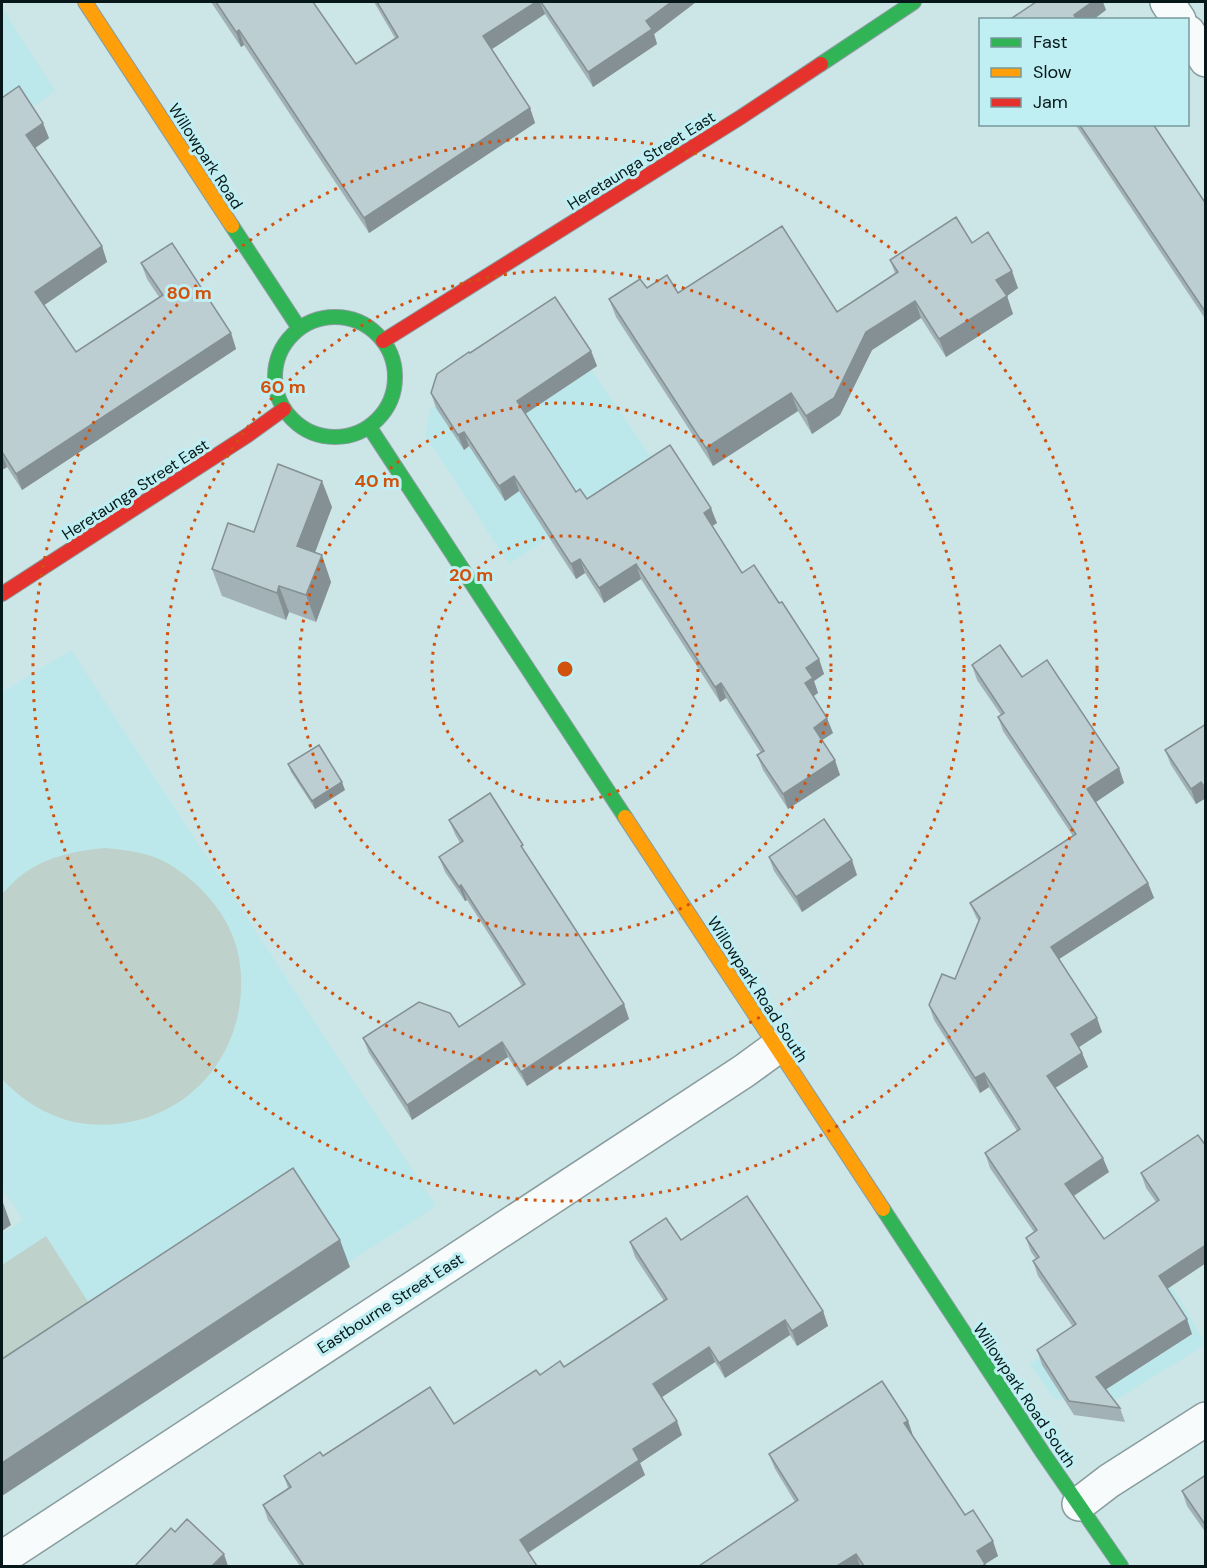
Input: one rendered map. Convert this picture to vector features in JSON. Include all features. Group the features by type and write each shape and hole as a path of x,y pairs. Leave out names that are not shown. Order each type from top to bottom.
{"main road":[{"name":"Willowpark Road","path":"85,2 299,328"},
{"name":"Heretaunga Street East","path":"383,341 741,117 914,2"},
{"path":"327,317 340,317 356,321 371,329 383,341 392,358 395,376 393,394 384,411 370,428 354,434 334,437 315,434 297,424 284,409 276,391 275,371 280,353 299,328 327,317"},
{"name":"Heretaunga Street East","path":"2,594 248,435 284,409"},
{"name":"Willowpark Road South","path":"370,428 1043,1453 1120,1566"}],"street":[{"path":"1167,2 1178,18"},
{"path":"1189,34 1206,60"},
{"name":"Eastbourne Street East","path":"2,1558 744,1071 777,1047"},
{"path":"1079,1503 1206,1419"}],"shaded area":[{"path":"2,7 55,91 2,129"},
{"path":"561,326 658,467 509,564 425,435 430,409"},
{"path":"71,650 436,1206 2,1487 2,1234 23,1220 2,1187 2,692"},
{"path":"1167,1279 1205,1345 1102,1408 1053,1398 1030,1364"}],"green space":[{"path":"105,848 137,852 160,859 180,871 203,891 223,916 236,944 241,988 237,1017 228,1044 214,1069 195,1090 172,1106 146,1118 99,1125 68,1120 39,1109 2,1079 2,894 19,877 39,864 71,853"},
{"path":"46,1236 92,1308 2,1368 2,1265"}],"building":[{"path":"216,2 313,2 356,64 398,37 377,2 536,2 483,36 530,108 364,218 239,30 236,32"},
{"path":"541,2 671,2 646,21 652,29 588,72"},
{"path":"1036,2 1092,2 1074,15 1076,18 1012,18"},
{"path":"19,86 43,123 26,135 102,246 35,292 76,352 163,295 141,263 172,243 231,333 16,474 2,452 2,98"},
{"path":"1080,126 1154,126 1206,204 1206,313"},
{"path":"956,217 972,243 988,232 1012,271 996,280 1007,296 939,339 915,301 866,332 834,398 806,416 791,393 706,448 609,299 640,279 647,288 667,275 678,293 782,226 837,312 898,272 890,260"},
{"path":"555,297 591,351 517,401 576,492 580,489 587,499 670,445 711,508 704,513 742,573 754,565 779,603 782,602 819,659 806,668 813,678 805,683 827,718 814,728 835,760 783,794 757,755 764,751 721,683 715,687 636,564 599,588 580,559 571,564 514,476 499,486 464,432 458,435 431,393 437,374"},
{"path":"278,464 322,481 297,546 322,555 306,595 279,586 277,593 212,569 228,523 254,532"},
{"path":"1000,645 1022,677 1047,660 1119,768 1087,789 1148,883 1051,947 1097,1018 1071,1034 1082,1053 1047,1076 1103,1158 1065,1184 1104,1239 1159,1200 1141,1173 1198,1135 1206,1146 1206,1245 1159,1276 1187,1319 1096,1377 1120,1408 1069,1401 1037,1350 1076,1324 1033,1261 1039,1257 1026,1238 1037,1230 985,1153 1020,1129 984,1073 975,1078 929,1005 942,974 955,979 980,918 970,903 1076,834 998,717 1004,713 972,665"},
{"path":"1206,724 1206,789 1201,782 1191,789 1165,750"},
{"path":"319,745 342,782 312,801 288,764"},
{"path":"490,793 523,845 521,846 624,1004 521,1072 502,1042 407,1105 363,1038 419,1002 450,1013 459,1027 525,984 461,885 459,887 439,857 463,841 449,820"},
{"path":"824,819 852,860 796,897 769,857"},
{"path":"293,1168 340,1240 2,1463 2,1359"},
{"path":"747,1196 823,1311 792,1331 785,1320 719,1363 709,1347 653,1384 677,1421 633,1449 639,1460 520,1540 537,1566 304,1566 263,1505 291,1487 284,1476 320,1452 323,1456 430,1387 454,1424 536,1370 540,1375 560,1361 564,1367 667,1299 630,1242 666,1218 681,1240"},
{"path":"882,1381 908,1421 904,1423 965,1515 973,1510 993,1541 977,1551 985,1564 982,1566 864,1566 856,1554 837,1566 699,1566 798,1500 769,1454"},
{"path":"1206,1475 1206,1526 1182,1491"},
{"path":"187,1519 224,1554 214,1566 135,1566 171,1528 175,1532"}],"traffic: fast":[{"path":"821,64 914,2"},
{"path":"232,226 299,328"},
{"path":"335,317 358,322 377,335 390,354 395,377 390,400 377,419 358,432 335,437 312,432 293,419 280,400 275,377 280,354 293,335 312,322 335,317"},
{"path":"370,428 625,817"},
{"path":"883,1209 1043,1453 1121,1566"}],"traffic: slow":[{"path":"85,2 232,226"},
{"path":"625,817 883,1209"}],"traffic: jam":[{"path":"383,341 741,117 821,64"},
{"path":"2,594 248,435 284,409"}]}
